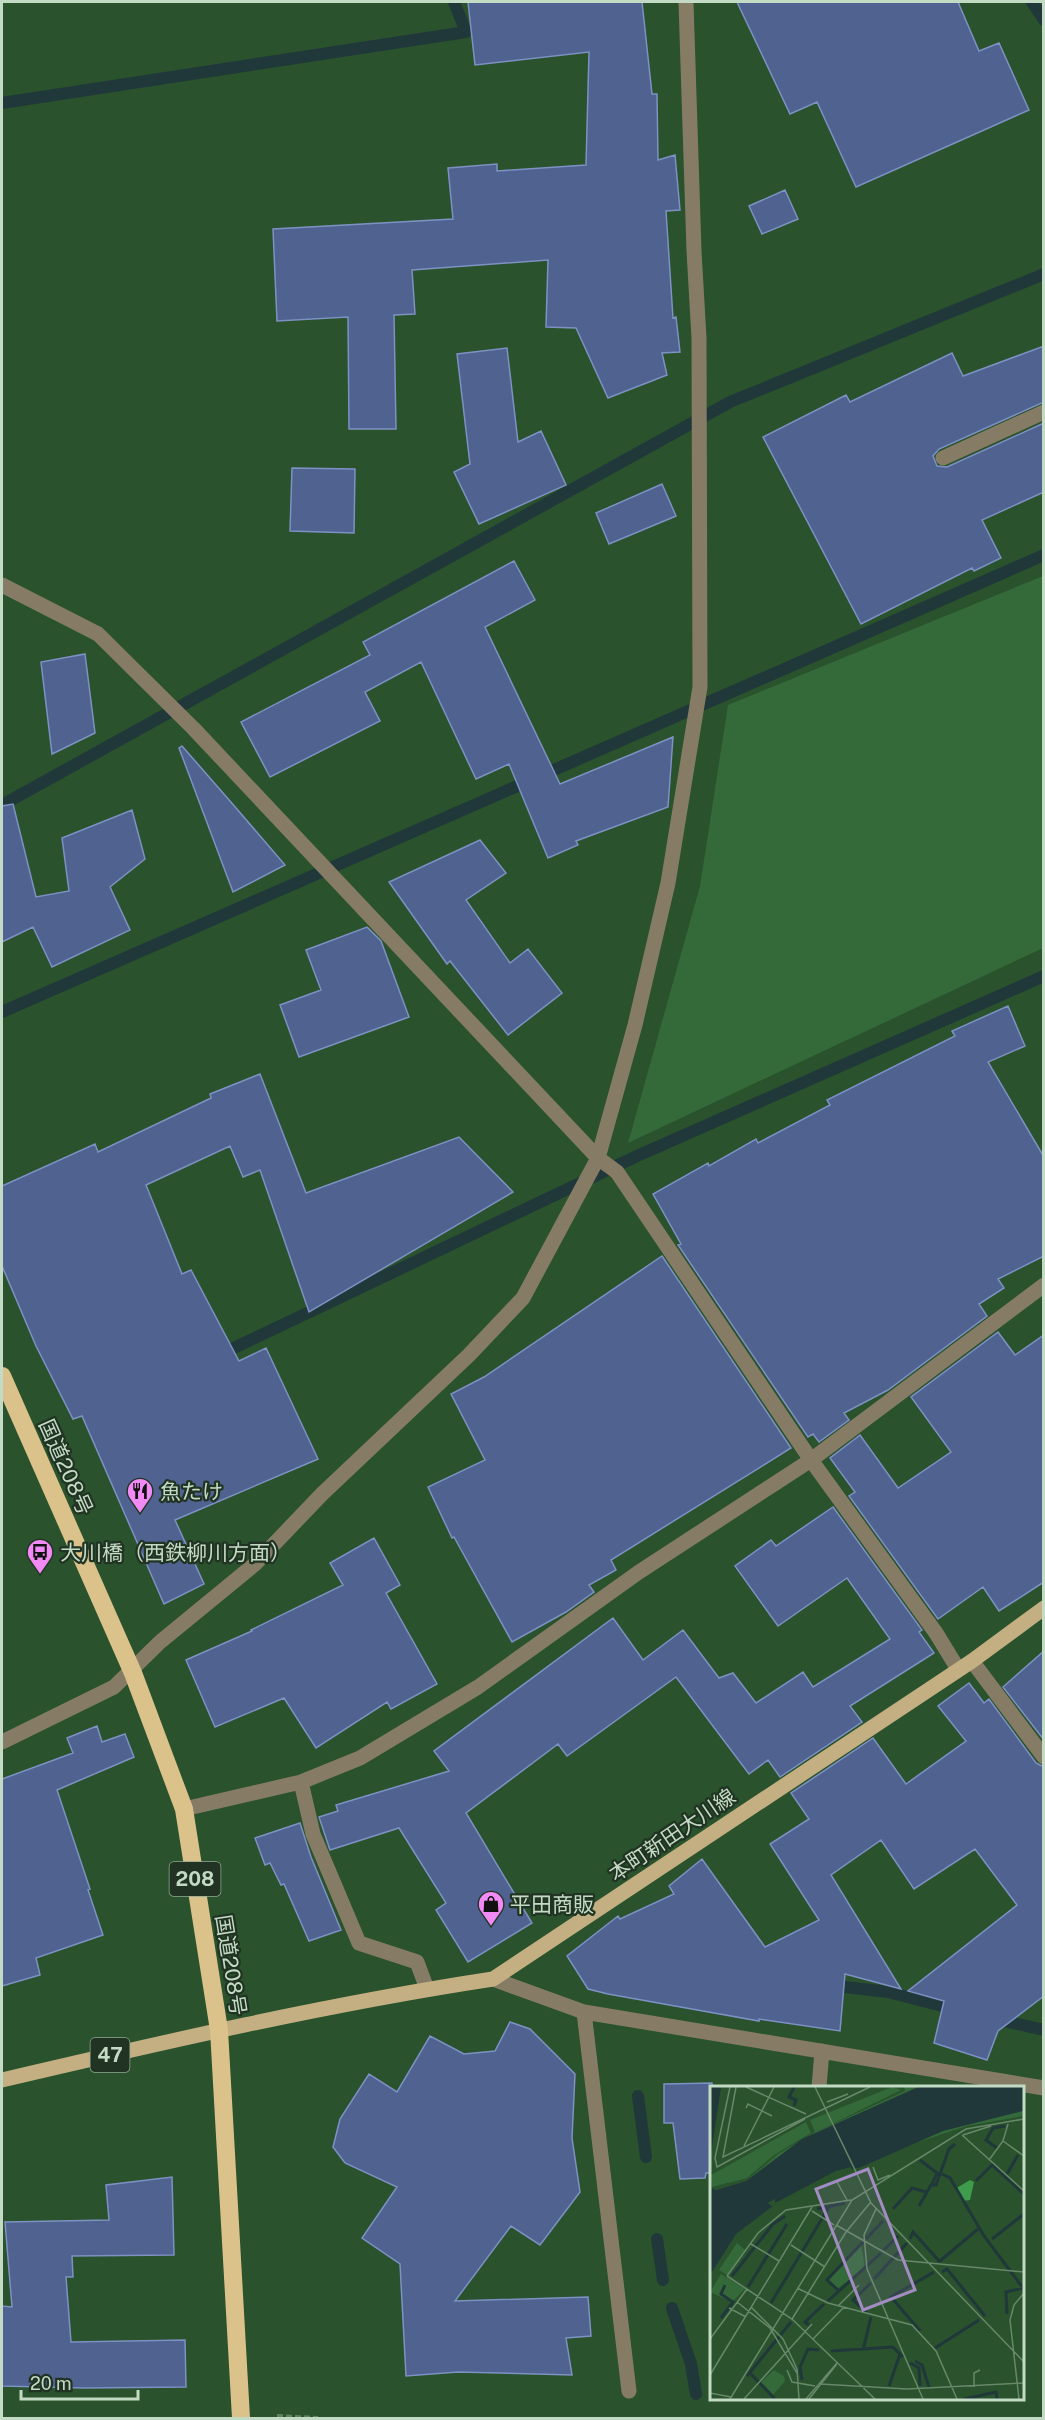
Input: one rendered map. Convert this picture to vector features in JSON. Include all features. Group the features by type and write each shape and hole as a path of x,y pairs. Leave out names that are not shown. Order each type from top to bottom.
{"highway":[{"name":"国道208号","path":"2,1376 131,1668 184,1809 219,2030 241,2418"}],"main road":[{"name":"本町新田大川線","path":"219,2030 428,1989 493,1979 965,1665 1044,1608"},
{"name":"47","path":"2,2080 219,2030"}],"street":[{"path":"2,1742 114,1688 131,1668 159,1642 255,1564 322,1494 469,1355 524,1299 598,1158 636,1025 668,883 700,687 699,338 686,2"},
{"path":"943,458 1044,412"},
{"path":"2,585 98,634 194,729 598,1158 617,1172 811,1460 936,1633 1044,1757"},
{"path":"184,1809 301,1782 360,1758 478,1687 639,1572 811,1460 1044,1285"},
{"path":"301,1782 313,1834 359,1943 417,1962 428,1989"},
{"path":"493,1979 584,2012 1044,2088"},
{"path":"584,2012 629,2391"},
{"path":"819,2086 822,2051"}],"path":[{"path":"278,2416 318,2418"}],"green space":[{"path":"1043,576 1043,948 628,1143 700,886 728,705"}],"building":[{"path":"468,2 642,2 652,94 657,94 658,160 675,155 680,210 666,211 673,318 676,317 680,352 662,353 667,375 608,398 576,328 546,327 548,260 412,270 415,314 394,315 396,429 349,429 348,317 277,321 273,229 453,219 448,168 497,164 497,171 586,165 589,52 475,65"},
{"path":"737,2 958,2 979,51 999,43 1029,110 856,187 817,102 790,114"},
{"path":"785,190 798,219 762,234 749,206"},
{"path":"1044,346 1044,402 939,449 933,456 937,466 947,467 1044,423 1044,492 982,520 1001,558 974,571 972,568 861,624 763,437 846,395 850,402 952,353 963,376"},
{"path":"507,348 518,442 541,431 566,485 479,524 454,472 470,464 457,354"},
{"path":"292,468 355,469 354,533 290,531"},
{"path":"662,484 676,516 609,544 596,513"},
{"path":"514,561 535,600 485,627 560,784 673,737 668,807 576,841 578,845 548,858 509,764 476,779 421,662 365,692 380,721 270,777 241,722 370,655 363,642"},
{"path":"85,654 95,733 52,754 41,662"},
{"path":"182,746 285,865 233,892 179,748"},
{"path":"13,804 36,897 69,891 62,838 132,810 145,859 110,887 130,930 52,967 33,927 2,942 2,806"},
{"path":"480,840 506,873 466,900 510,963 528,949 562,993 508,1035 450,961 447,964 389,882"},
{"path":"367,927 381,941 409,1017 299,1057 280,1005 321,990 306,950"},
{"path":"1008,1006 1025,1046 988,1062 1044,1157 1044,1256 998,1279 1004,1288 979,1304 987,1316 888,1390 844,1413 849,1420 819,1442 813,1434 808,1437 678,1245 681,1244 653,1194 708,1163 709,1166 756,1139 758,1143 830,1105 827,1100 955,1036 952,1031"},
{"path":"260,1074 306,1193 459,1137 513,1192 309,1312 260,1170 243,1177 230,1146 146,1185 182,1274 191,1270 239,1361 266,1348 318,1459 175,1520 204,1584 164,1604 82,1416 73,1419 36,1346 2,1266 2,1186 95,1144 98,1152 211,1098 210,1094"},
{"path":"662,1256 791,1448 611,1560 616,1570 589,1585 594,1592 566,1612 512,1642 454,1537 452,1538 428,1487 485,1460 451,1394 484,1377"},
{"path":"998,1332 1015,1355 1044,1335 1044,1582 999,1611 983,1587 938,1619 849,1496 855,1492 830,1458 860,1435 898,1488 951,1452 911,1397"},
{"path":"833,1507 922,1630 919,1632 934,1653 850,1706 862,1722 780,1777 768,1760 749,1774 676,1677 567,1756 558,1744 466,1813 532,1923 468,1962 436,1910 446,1903 399,1828 330,1850 319,1817 338,1811 336,1805 449,1771 434,1751 613,1618 643,1660 683,1630 719,1678 733,1673 756,1703 803,1672 813,1687 890,1639 847,1578 778,1626 735,1566 771,1540 776,1546"},
{"path":"374,1538 400,1585 386,1593 437,1684 391,1709 387,1702 316,1748 284,1698 215,1727 186,1660 252,1631 343,1585 330,1563"},
{"path":"1044,1651 1044,1740 1003,1687"},
{"path":"969,1683 984,1703 989,1699 1036,1763 1044,1767 1044,1996 998,2031 987,2060 934,2043 944,2001 908,1991 1017,1905 975,1849 914,1889 881,1840 831,1875 901,1989 845,1974 840,2031 759,2019 759,2021 588,1989 567,1956 618,1916 620,1919 674,1894 669,1886 702,1859 765,1947 819,1920 770,1844 809,1819 791,1793 873,1738 906,1784 966,1741 938,1706"},
{"path":"97,1726 102,1742 125,1734 134,1757 57,1790 103,1935 36,1958 40,1975 2,1986 2,1779 73,1753 67,1738"},
{"path":"300,1823 311,1857 341,1930 309,1941 284,1884 281,1885 270,1863 265,1865 255,1838"},
{"path":"510,2022 530,2029 575,2074 572,2138 580,2192 540,2245 511,2226 455,2301 588,2297 591,2336 566,2338 572,2375 458,2372 406,2376 400,2264 362,2238 397,2187 345,2163 333,2147 340,2119 369,2074 397,2092 430,2036 464,2054 495,2051"},
{"path":"712,2083 710,2086 710,2173 706,2173 705,2178 680,2179 673,2123 664,2123 664,2084"},
{"path":"172,2177 174,2255 72,2256 73,2277 66,2277 71,2342 185,2340 186,2387 2,2386 2,2306 12,2307 5,2222 109,2220 106,2185"}],"waterway":[{"path":"2,103 466,32 454,2"},
{"path":"1032,2 1044,20"},
{"path":"2,805 730,402 1044,274"},
{"path":"2,1012 1044,555"},
{"path":"219,1355 637,1156 1044,976"},
{"path":"828,1985 888,1992 958,2010"},
{"path":"995,2019 1044,2030"},
{"path":"638,2096 646,2157"},
{"path":"657,2239 663,2280"},
{"path":"672,2308 691,2364 696,2394"}],"place":[{"name":"魚たけ","path":"140,1514"},
{"name":"大川橋（西鉄柳川方面）","path":"40,1575"},
{"name":"平田商販","path":"491,1927"}]}
